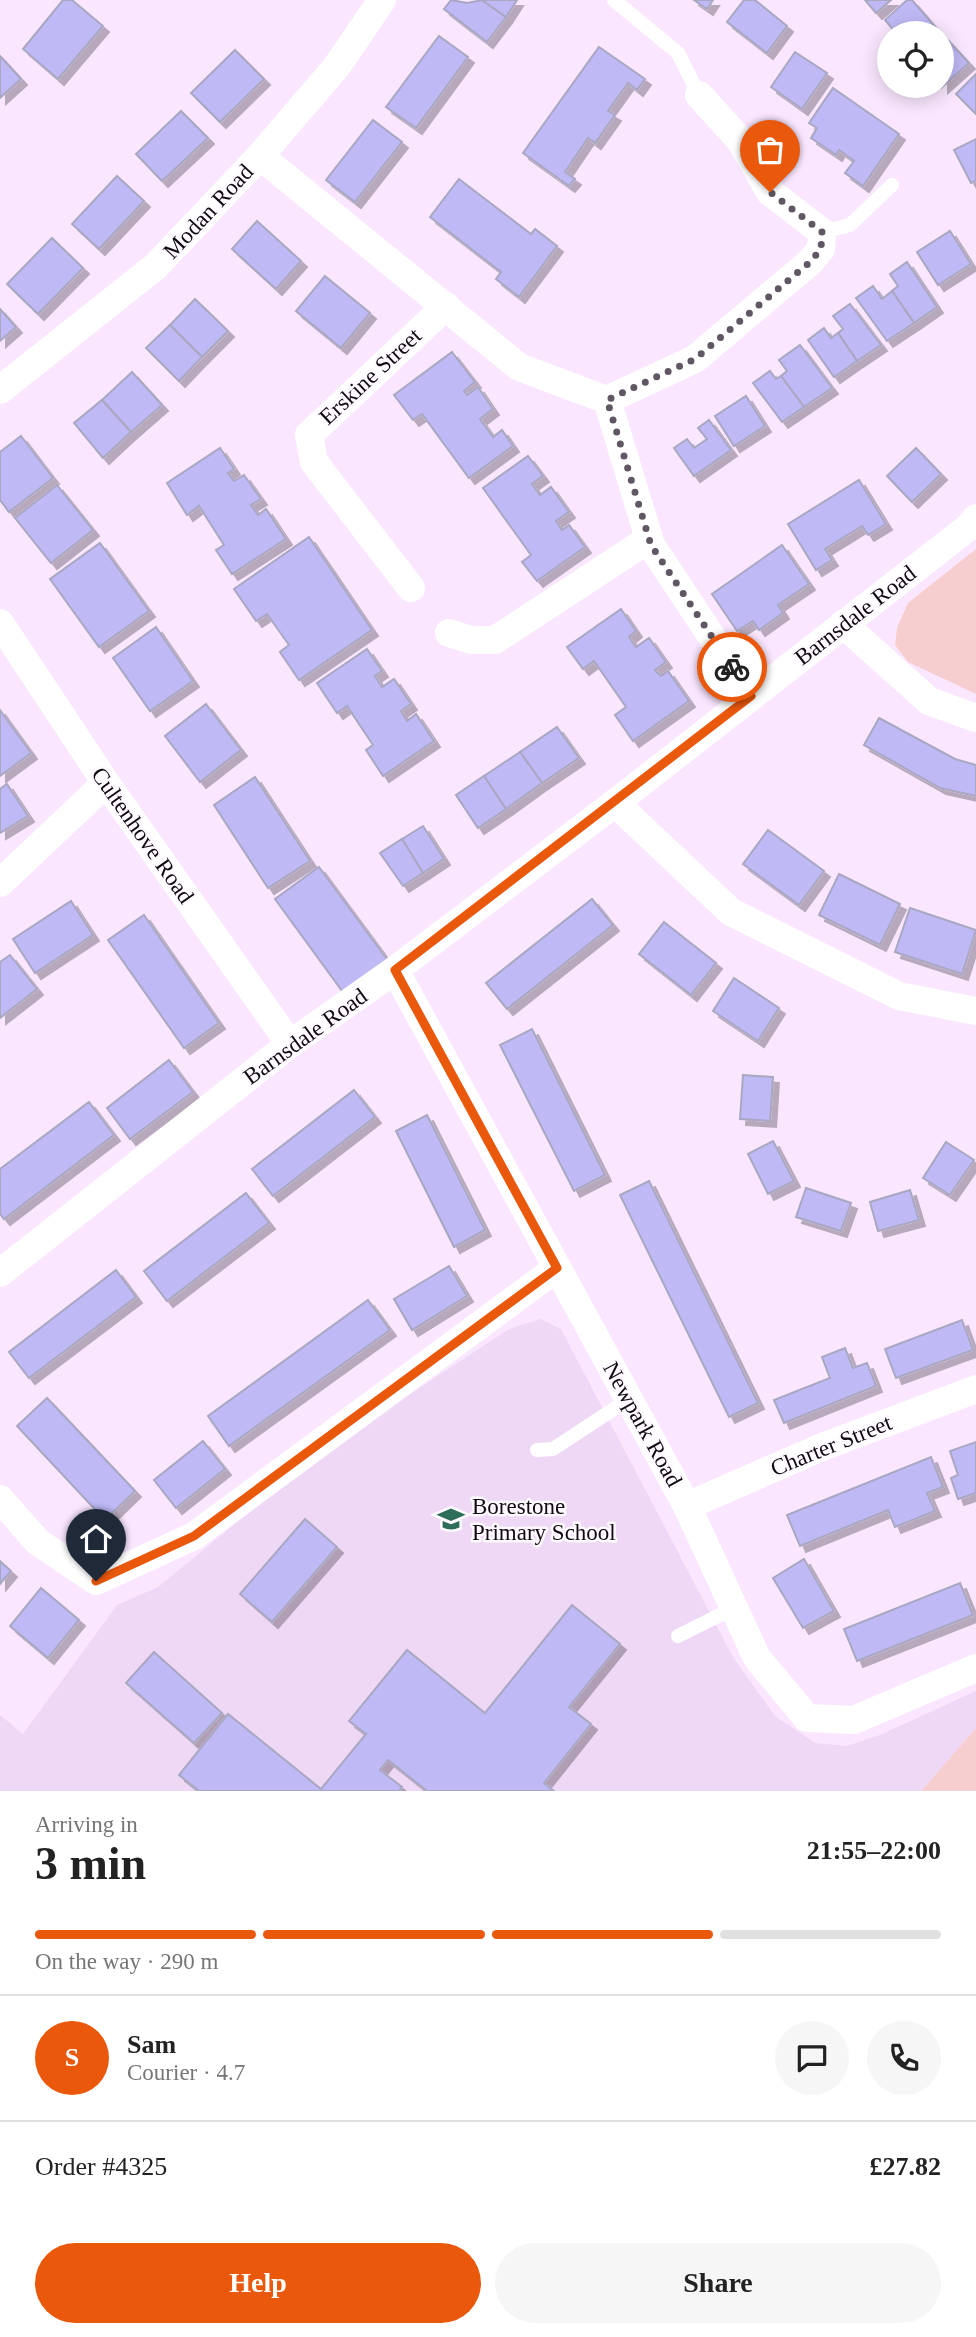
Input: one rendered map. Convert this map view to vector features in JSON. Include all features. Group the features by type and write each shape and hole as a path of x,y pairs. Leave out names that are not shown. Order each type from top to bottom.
{"street":[{"name":"Modan Road","path":"0,390 156,267 260,156 337,66 382,0"},
{"path":"260,156 519,367 607,400 695,359 810,262 821,249 822,232 770,192 740,140 699,95"},
{"name":"Erskine Street","path":"411,588 314,462 309,435 446,306"},
{"path":"607,400 649,539 751,696"},
{"name":"Barnsdale Road","path":"0,1273 290,1044 395,970 615,803 970,526 976,518"},
{"path":"449,633 471,640 495,640 649,539"},
{"name":"Cultenhove Road","path":"0,623 106,783 290,1044"},
{"path":"843,624 929,701 976,719"},
{"path":"0,883 106,783"},
{"path":"615,803 731,912 899,996 976,1011"},
{"name":"Newpark Road","path":"395,970 687,1506 757,1658 807,1718 854,1720 976,1668"},
{"path":"0,1499 38,1542 96,1581 194,1536 557,1268"},
{"name":"Charter Street","path":"687,1506 822,1447 976,1389"}],"lane":[{"path":"614,0 678,53 699,95"},
{"path":"822,232 850,225 891,185"},
{"path":"537,1450 553,1449 629,1399"},
{"path":"678,1636 734,1608"}],"shaded area":[{"path":"976,549 976,694 908,662 895,645 897,628 908,603"},
{"name":"Borestone Primary School","path":"540,1319 561,1329 733,1657 775,1716 815,1743 847,1746 880,1735 976,1691 976,1728 921,1791 0,1791 0,1715 23,1734 117,1605 158,1587 325,1450 509,1329"},
{"path":"976,1728 976,1791 921,1791"}],"building":[{"path":"63,0 72,0 103,26 58,79 23,49"},
{"path":"451,0 467,3 482,0 506,17 487,42 444,9"},
{"path":"482,0 517,0 506,17"},
{"path":"694,0 713,0 707,9"},
{"path":"744,0 755,0 787,26 767,53 727,22"},
{"path":"865,0 891,0 876,13"},
{"path":"907,0 912,0 930,21 886,21"},
{"path":"439,36 468,57 416,128 386,107"},
{"path":"599,47 645,79 637,90 628,83 608,111 615,115 595,143 588,138 565,172 575,179 569,186 523,153"},
{"path":"954,47 969,63 954,76"},
{"path":"235,50 264,79 220,122 191,93"},
{"path":"795,52 827,73 802,109 771,87"},
{"path":"0,56 21,79 0,98"},
{"path":"976,74 976,114 956,94"},
{"path":"833,88 899,134 863,186 845,173 854,161 839,150 836,155 811,138 817,128 809,123"},
{"path":"181,111 208,138 162,181 136,154"},
{"path":"373,120 402,142 355,202 326,180"},
{"path":"976,139 976,181 971,183 954,150"},
{"path":"117,176 144,201 99,249 72,224"},
{"path":"459,179 531,234 535,229 557,246 519,297 496,279 501,272 430,217"},
{"path":"257,221 301,261 276,289 232,249"},
{"path":"950,231 971,264 938,285 917,252"},
{"path":"52,238 83,268 38,314 7,284"},
{"path":"907,262 937,307 914,323 892,291 898,286 890,274"},
{"path":"325,276 370,313 341,348 296,311"},
{"path":"873,286 882,299 892,291 914,323 887,341 856,298"},
{"path":"195,299 228,331 202,357 170,325"},
{"path":"850,304 881,345 857,361 838,333 843,329 833,316"},
{"path":"0,309 16,327 0,341"},
{"path":"170,325 202,357 179,381 146,348"},
{"path":"824,328 831,338 838,333 857,361 834,377 808,340"},
{"path":"800,345 832,388 804,407 781,376 787,371 779,360"},
{"path":"452,352 475,382 464,391 467,395 478,387 493,409 480,419 493,437 502,430 513,446 469,478 422,414 413,420 394,395"},
{"path":"770,371 776,379 781,376 804,407 782,422 753,383"},
{"path":"132,372 162,405 131,432 102,400"},
{"path":"746,396 765,426 734,446 715,416"},
{"path":"102,400 131,432 103,458 74,423"},
{"path":"709,420 731,450 694,476 674,448 687,439 694,448 707,439 698,428"},
{"path":"21,436 53,478 9,512 0,500 0,452"},
{"path":"220,448 234,469 228,473 234,481 244,475 261,499 251,505 258,515 266,509 286,539 232,574 216,550 224,545 199,506 187,515 167,483"},
{"path":"916,448 941,474 912,502 887,476"},
{"path":"528,456 543,476 532,484 540,495 551,487 569,512 556,521 562,530 569,525 585,547 537,581 522,562 531,555 483,488"},
{"path":"859,480 886,524 868,535 862,526 825,549 832,560 816,570 788,524"},
{"path":"57,485 93,530 51,563 15,518"},
{"path":"309,537 372,630 299,680 280,652 289,645 267,614 256,621 234,589"},
{"path":"100,543 149,611 99,647 50,579"},
{"path":"782,545 809,584 778,605 783,613 759,630 753,621 737,631 712,594"},
{"path":"621,609 636,631 629,637 636,647 649,638 666,662 655,670 661,676 668,671 689,701 633,741 615,715 626,707 594,661 583,669 567,647"},
{"path":"156,627 193,681 150,711 113,658"},
{"path":"367,649 382,671 375,676 382,687 394,679 411,704 401,711 407,721 416,714 434,741 383,776 366,750 373,745 347,706 337,713 317,683"},
{"path":"206,704 241,750 200,782 165,736"},
{"path":"0,710 31,753 0,776"},
{"path":"879,718 955,759 976,765 976,796 940,788 864,745"},
{"path":"557,727 579,758 542,783 520,752"},
{"path":"520,752 542,783 506,809 484,776"},
{"path":"484,776 506,809 478,828 456,795"},
{"path":"255,777 310,861 268,888 214,805"},
{"path":"7,784 28,816 0,833 0,789"},
{"path":"423,826 444,859 423,873 402,839"},
{"path":"768,830 824,871 799,905 743,864"},
{"path":"402,839 423,873 403,886 380,853"},
{"path":"319,867 389,962 345,995 275,899"},
{"path":"839,874 900,904 880,945 819,915"},
{"path":"592,899 613,925 507,1009 486,983"},
{"path":"71,901 93,935 35,973 13,939"},
{"path":"910,908 976,930 962,974 895,952"},
{"path":"144,915 219,1023 184,1048 108,940"},
{"path":"664,922 716,963 691,995 639,954"},
{"path":"10,955 37,989 0,1018 0,962"},
{"path":"734,978 779,1008 758,1041 713,1011"},
{"path":"532,1029 605,1175 574,1191 500,1045"},
{"path":"169,1060 193,1092 130,1139 107,1108"},
{"path":"743,1075 773,1077 770,1121 740,1119"},
{"path":"354,1090 375,1117 273,1196 252,1169"},
{"path":"89,1102 114,1135 4,1219 0,1214 0,1169"},
{"path":"427,1115 485,1230 454,1247 396,1131"},
{"path":"773,1141 794,1181 768,1194 748,1154"},
{"path":"946,1142 974,1160 950,1195 923,1178"},
{"path":"649,1181 758,1403 729,1417 620,1195"},
{"path":"806,1188 851,1203 841,1231 796,1217"},
{"path":"910,1190 919,1220 878,1231 870,1202"},
{"path":"246,1193 269,1223 167,1301 144,1271"},
{"path":"449,1266 467,1296 412,1330 394,1299"},
{"path":"116,1270 136,1297 29,1378 9,1352"},
{"path":"368,1300 390,1330 229,1446 208,1416"},
{"path":"962,1320 973,1350 896,1378 885,1349"},
{"path":"845,1348 853,1368 867,1363 876,1386 784,1423 774,1400 830,1378 822,1357"},
{"path":"47,1398 135,1491 105,1520 17,1426"},
{"path":"203,1441 225,1469 176,1508 154,1480"},
{"path":"976,1442 976,1493 958,1499 951,1478 958,1475 950,1451"},
{"path":"931,1457 943,1487 927,1493 935,1511 895,1527 888,1510 800,1546 787,1515"},
{"path":"305,1519 337,1547 272,1622 240,1594"},
{"path":"804,1559 834,1611 803,1628 773,1578"},
{"path":"0,1561 11,1571 0,1584"},
{"path":"960,1583 973,1615 857,1661 844,1629"},
{"path":"41,1588 79,1620 48,1658 10,1626"},
{"path":"572,1605 620,1644 569,1707 591,1724 544,1783 554,1791 427,1791 388,1760 380,1770 402,1787 399,1791 199,1791 179,1775 228,1714 321,1789 366,1734 349,1721 407,1650 485,1713"},
{"path":"154,1652 222,1713 194,1743 126,1683"}],"way so far":[{"path":"732,667 651,545 607,400 695,359 810,262 821,249 822,232 770,192"}],"place":[{"name":"Borestone Primary School","path":"451,1519"}],"route":[{"path":"96,1581 194,1536 557,1268 395,970 751,696 732,667"}]}
